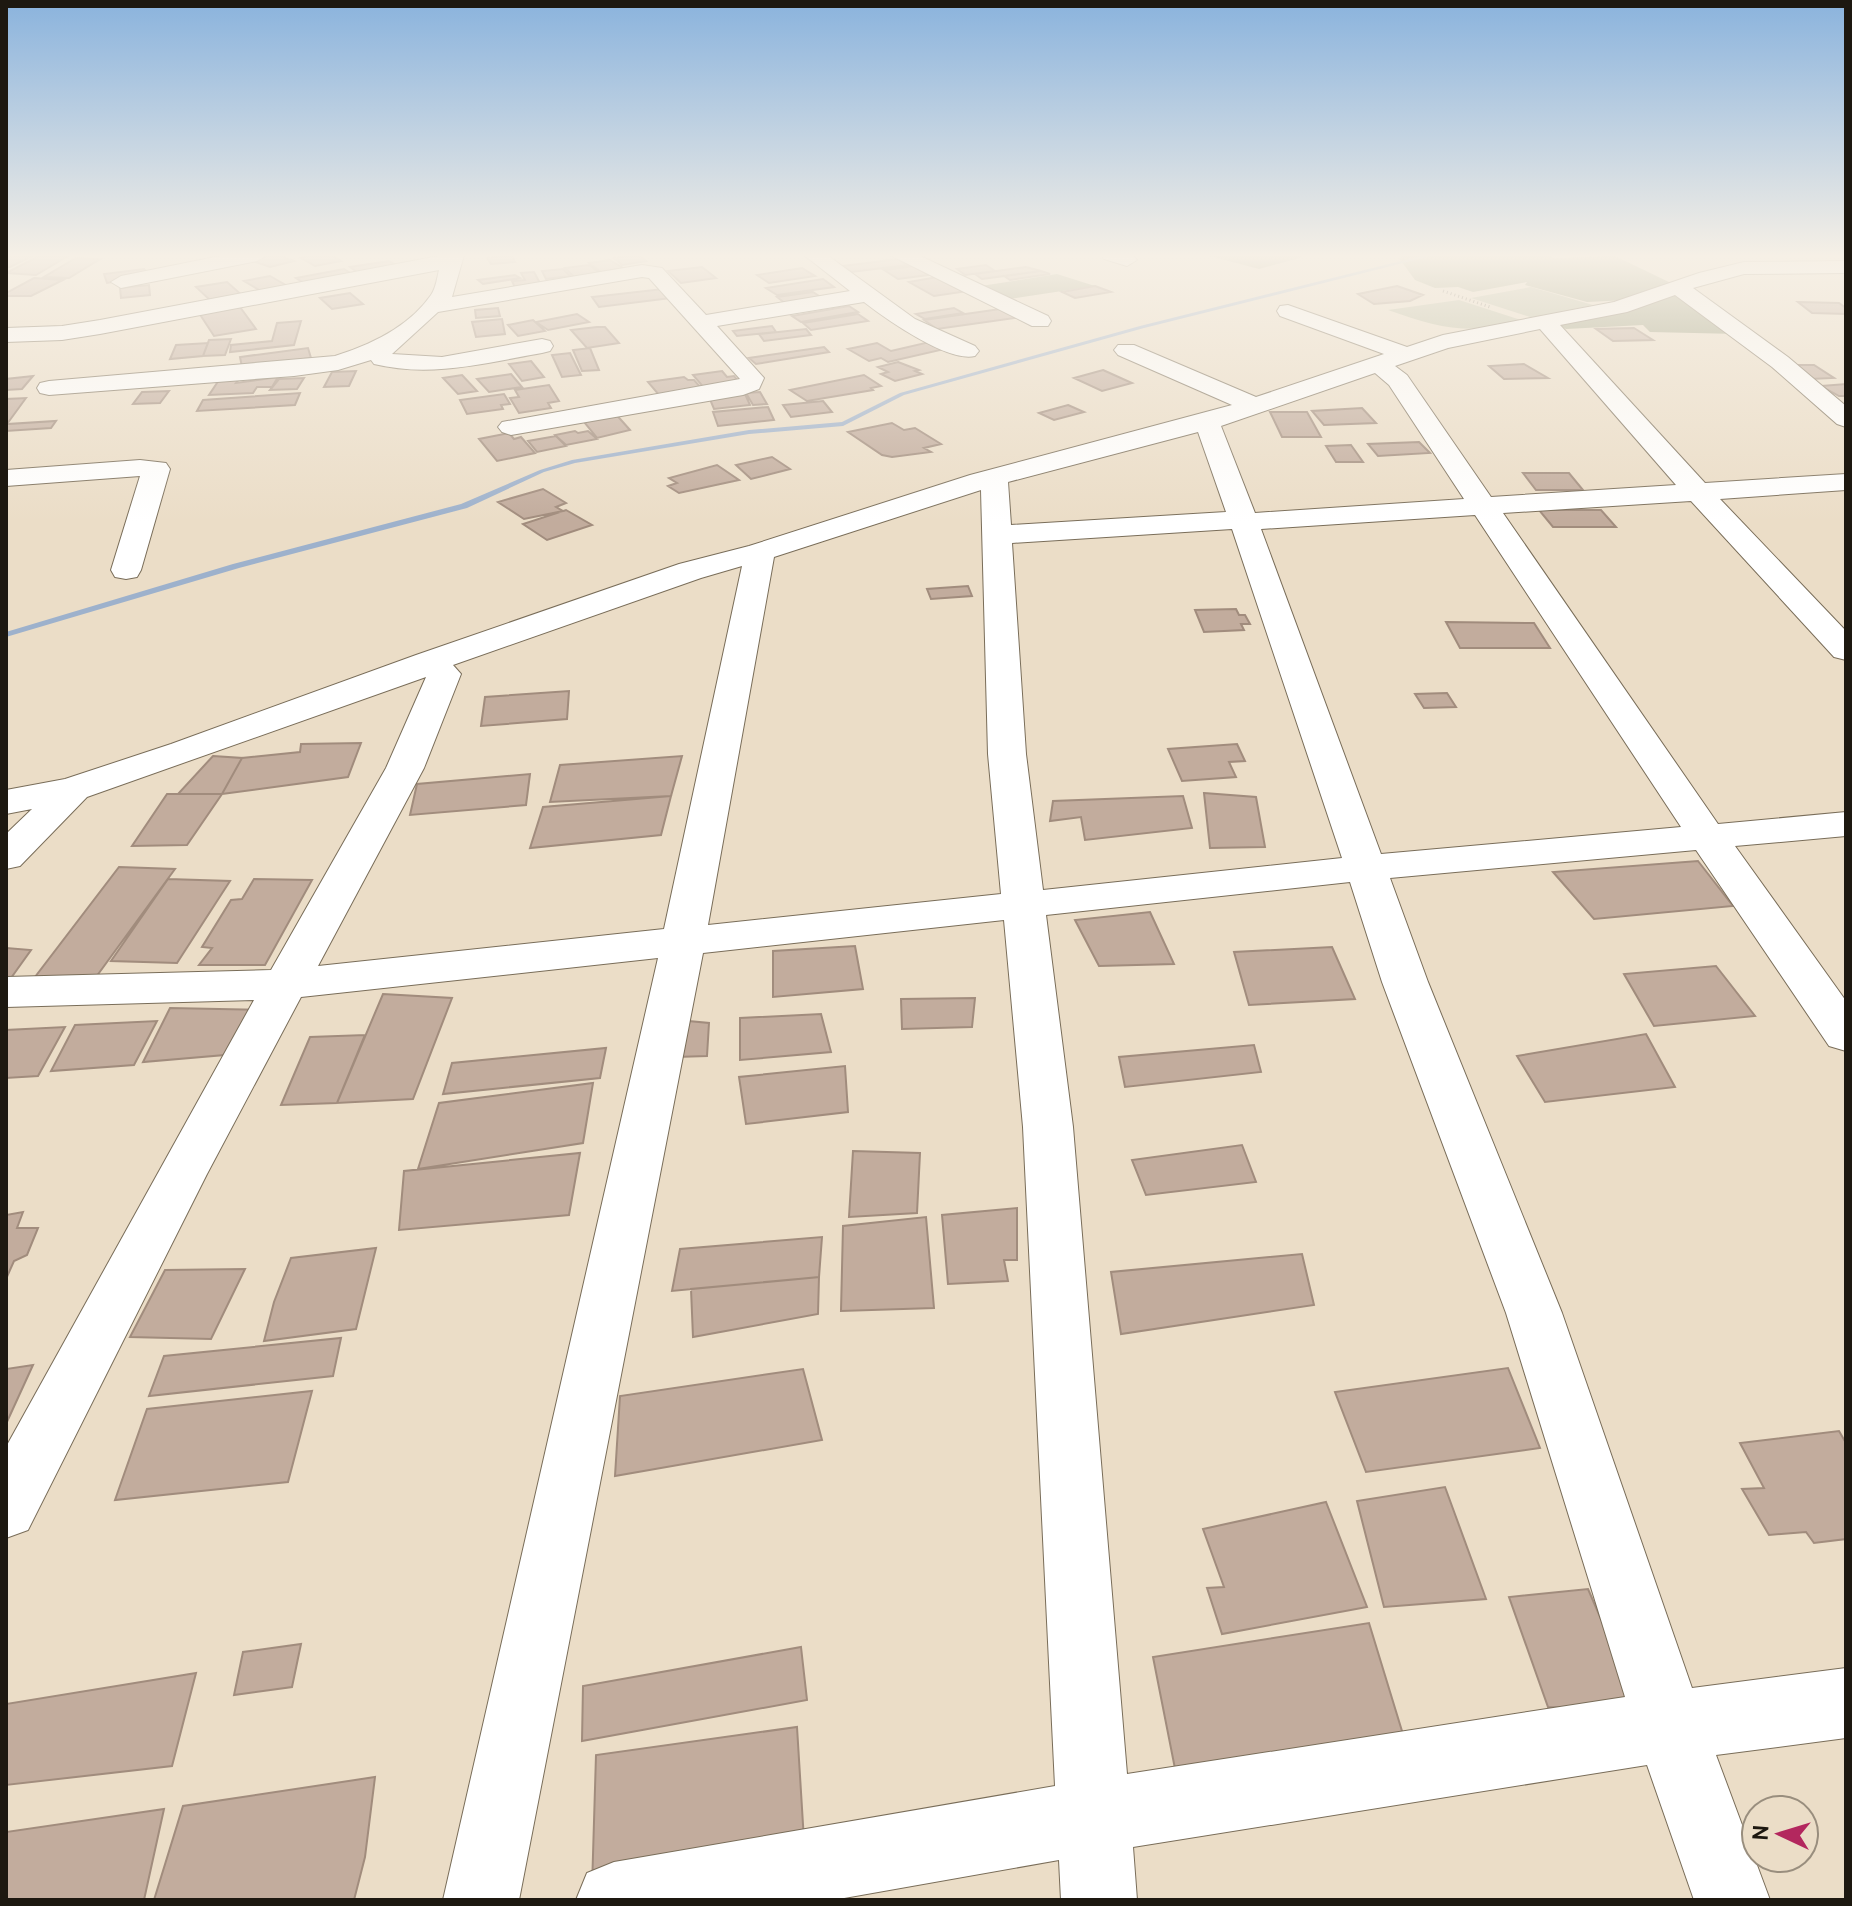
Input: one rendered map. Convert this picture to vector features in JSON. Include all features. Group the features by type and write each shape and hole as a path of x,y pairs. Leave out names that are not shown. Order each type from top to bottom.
{"street":[{"path":"49,388 294,369 338,363 379,350 388,344"},
{"path":"511,427 750,384 752,378 723,344"},
{"path":"951,344 967,351"},
{"path":"1378,344 1405,354"},
{"path":"6,802 73,789 184,752 428,662 690,571 994,478 1207,422 1437,344"},
{"path":"1565,344 1846,650"},
{"path":"1755,344 1846,419"},
{"path":"379,350 382,359 412,363 448,362 542,346"},
{"path":"1126,350 1255,406"},
{"path":"1377,363 1398,380 1846,1035"},
{"path":"1207,422 1405,982 1534,1313 1669,1725 1732,1900"},
{"path":"6,478 156,469 126,570"},
{"path":"994,478 1007,754 1048,1127 1099,1900"},
{"path":"997,535 1846,482"},
{"path":"481,1900 684,940 760,552"},
{"path":"6,1509 181,1174 405,768 444,674 428,662"},
{"path":"6,857 73,789"},
{"path":"6,992 286,984 1023,903 1846,824"},
{"path":"614,1900 1093,1818 1669,1725 1846,1703"}],"building":[{"path":"208,344 229,344 225,355 203,356"},
{"path":"208,344 203,356 170,359 176,345"},
{"path":"242,344 294,344 230,352 231,345"},
{"path":"583,344 613,344 587,348"},
{"path":"879,344 891,351 921,344 940,344 949,348 888,362 881,358 869,361 848,349"},
{"path":"824,347 829,352 756,364 749,358"},
{"path":"308,348 311,358 242,367 240,357"},
{"path":"590,348 599,370 582,371 573,350"},
{"path":"570,353 581,375 562,377 552,355"},
{"path":"531,361 544,377 522,381 509,364"},
{"path":"898,362 922,374 895,381 881,374 888,372 878,367"},
{"path":"1524,364 1548,378 1504,379 1489,366"},
{"path":"1790,365 1814,365 1834,378 1809,379"},
{"path":"1103,370 1132,383 1102,391 1074,378"},
{"path":"356,371 349,386 324,387 332,372"},
{"path":"722,371 727,377 734,376 741,384 705,389 693,375"},
{"path":"511,374 522,387 489,392 477,379"},
{"path":"462,375 477,391 458,394 443,378"},
{"path":"864,375 881,386 807,401 790,390"},
{"path":"33,376 22,389 6,390 6,379"},
{"path":"278,377 272,387 257,387 253,393 209,395 219,380 239,379 236,383"},
{"path":"684,377 694,380 702,389 659,395 648,382"},
{"path":"304,378 297,389 270,390 279,379"},
{"path":"1846,384 1846,396 1839,396 1821,386"},
{"path":"549,385 559,401 548,403 551,408 519,413 510,398 519,397 515,390"},
{"path":"169,391 160,403 133,404 142,392"},
{"path":"760,392 767,404 753,405 746,393"},
{"path":"300,393 295,405 197,411 203,400"},
{"path":"504,394 510,404 501,405 503,409 467,414 460,400"},
{"path":"745,394 750,405 714,409 709,397"},
{"path":"26,398 7,424 56,421 51,428 6,431 6,399"},
{"path":"823,401 832,412 791,417 783,405"},
{"path":"1068,405 1084,412 1054,420 1039,413"},
{"path":"768,407 774,420 718,426 713,412"},
{"path":"1362,408 1376,423 1324,425 1312,411"},
{"path":"613,411 630,430 597,438 580,417"},
{"path":"1270,412 1307,412 1321,437 1282,437"},
{"path":"892,423 904,430 915,428 941,444 924,448 931,452 892,457 882,455 848,432"},
{"path":"588,431 597,439 566,445 555,435"},
{"path":"509,433 514,439 521,437 535,453 497,461 479,439"},
{"path":"556,436 566,446 537,452 528,441"},
{"path":"1419,442 1430,453 1378,456 1368,444"},
{"path":"1351,445 1363,462 1336,462 1326,446"},
{"path":"772,457 790,469 751,479 736,465"},
{"path":"717,465 739,480 679,493 668,486 677,483 669,478"},
{"path":"1523,473 1569,473 1583,490 1536,490"},
{"path":"543,489 566,503 556,507 563,511 524,519 498,502"},
{"path":"566,510 592,525 547,540 523,524"},
{"path":"1539,510 1601,510 1616,527 1553,527"},
{"path":"968,586 972,596 931,599 927,589"},
{"path":"1236,609 1239,615 1245,615 1250,624 1241,624 1244,630 1204,632 1195,610"},
{"path":"1446,622 1534,623 1550,648 1460,648"},
{"path":"569,691 567,719 481,726 485,697"},
{"path":"1447,693 1456,707 1424,708 1415,694"},
{"path":"361,743 348,777 222,794 242,758 300,752 301,744"},
{"path":"1237,744 1245,761 1229,762 1236,777 1182,781 1168,749"},
{"path":"213,756 242,758 222,794 178,794"},
{"path":"682,756 671,796 550,802 560,765"},
{"path":"530,774 526,805 410,815 417,784"},
{"path":"1204,793 1256,797 1265,847 1210,848"},
{"path":"167,794 222,794 187,845 132,846"},
{"path":"671,796 661,835 530,848 543,807"},
{"path":"1183,796 1192,828 1085,840 1081,817 1050,821 1053,801"},
{"path":"1698,861 1733,906 1594,919 1553,872"},
{"path":"119,867 175,869 96,977 35,977"},
{"path":"168,879 230,881 177,963 111,961"},
{"path":"254,879 312,880 265,965 199,965 212,948 202,947 231,900 242,899"},
{"path":"1150,912 1174,964 1099,966 1075,920"},
{"path":"855,946 863,989 773,997 773,951"},
{"path":"1332,947 1355,999 1249,1005 1234,952"},
{"path":"6,948 31,950 6,985"},
{"path":"1716,966 1755,1016 1654,1026 1624,974"},
{"path":"383,994 452,998 413,1099 337,1103"},
{"path":"975,998 972,1027 902,1029 901,999"},
{"path":"170,1008 271,1010 248,1053 143,1062"},
{"path":"821,1014 831,1052 740,1060 740,1018"},
{"path":"678,1020 709,1023 707,1056 676,1057"},
{"path":"157,1021 134,1065 51,1071 75,1025"},
{"path":"65,1027 38,1076 6,1078 6,1030"},
{"path":"1646,1034 1675,1087 1545,1102 1517,1056"},
{"path":"365,1035 337,1103 281,1105 310,1037"},
{"path":"1254,1045 1261,1072 1125,1087 1119,1057"},
{"path":"606,1048 600,1078 443,1094 452,1063"},
{"path":"845,1066 848,1112 746,1124 739,1077"},
{"path":"593,1083 583,1143 418,1169 439,1103"},
{"path":"1242,1145 1256,1182 1146,1195 1132,1160"},
{"path":"853,1151 920,1153 917,1213 849,1217"},
{"path":"580,1153 569,1215 399,1230 404,1171"},
{"path":"1017,1208 1017,1260 1004,1260 1008,1281 948,1284 942,1215"},
{"path":"23,1212 17,1228 38,1228 27,1255 14,1261 6,1279 6,1215"},
{"path":"926,1217 934,1308 841,1311 843,1226"},
{"path":"822,1237 819,1277 672,1291 680,1249"},
{"path":"376,1248 356,1329 264,1341 274,1302 291,1258"},
{"path":"1302,1254 1314,1305 1121,1334 1111,1272"},
{"path":"245,1269 211,1339 130,1337 165,1270"},
{"path":"819,1277 818,1314 693,1337 691,1289"},
{"path":"341,1338 333,1376 149,1396 164,1356"},
{"path":"33,1365 6,1424 6,1369"},
{"path":"1508,1368 1540,1448 1366,1472 1335,1392"},
{"path":"803,1369 822,1440 615,1476 620,1396"},
{"path":"312,1391 288,1482 115,1500 147,1409"},
{"path":"1839,1431 1846,1443 1846,1539 1814,1543 1806,1532 1769,1535 1742,1489 1764,1488 1740,1443"},
{"path":"1445,1487 1486,1599 1384,1607 1357,1501"},
{"path":"1326,1502 1367,1607 1222,1634 1207,1588 1224,1587 1203,1529"},
{"path":"1588,1589 1640,1709 1548,1707 1509,1597"},
{"path":"1369,1623 1409,1754 1180,1794 1153,1657"},
{"path":"301,1644 292,1687 234,1695 243,1652"},
{"path":"801,1647 807,1700 582,1741 583,1686"},
{"path":"196,1673 172,1766 6,1785 6,1704"},
{"path":"797,1727 805,1857 592,1888 596,1755"},
{"path":"375,1777 365,1857 354,1900 154,1900 183,1806"},
{"path":"164,1809 144,1900 6,1900 6,1832"}],"waterway":[{"path":"6,635 236,566 464,506 542,471 574,461 749,432 843,424 902,394 1081,344"}]}
